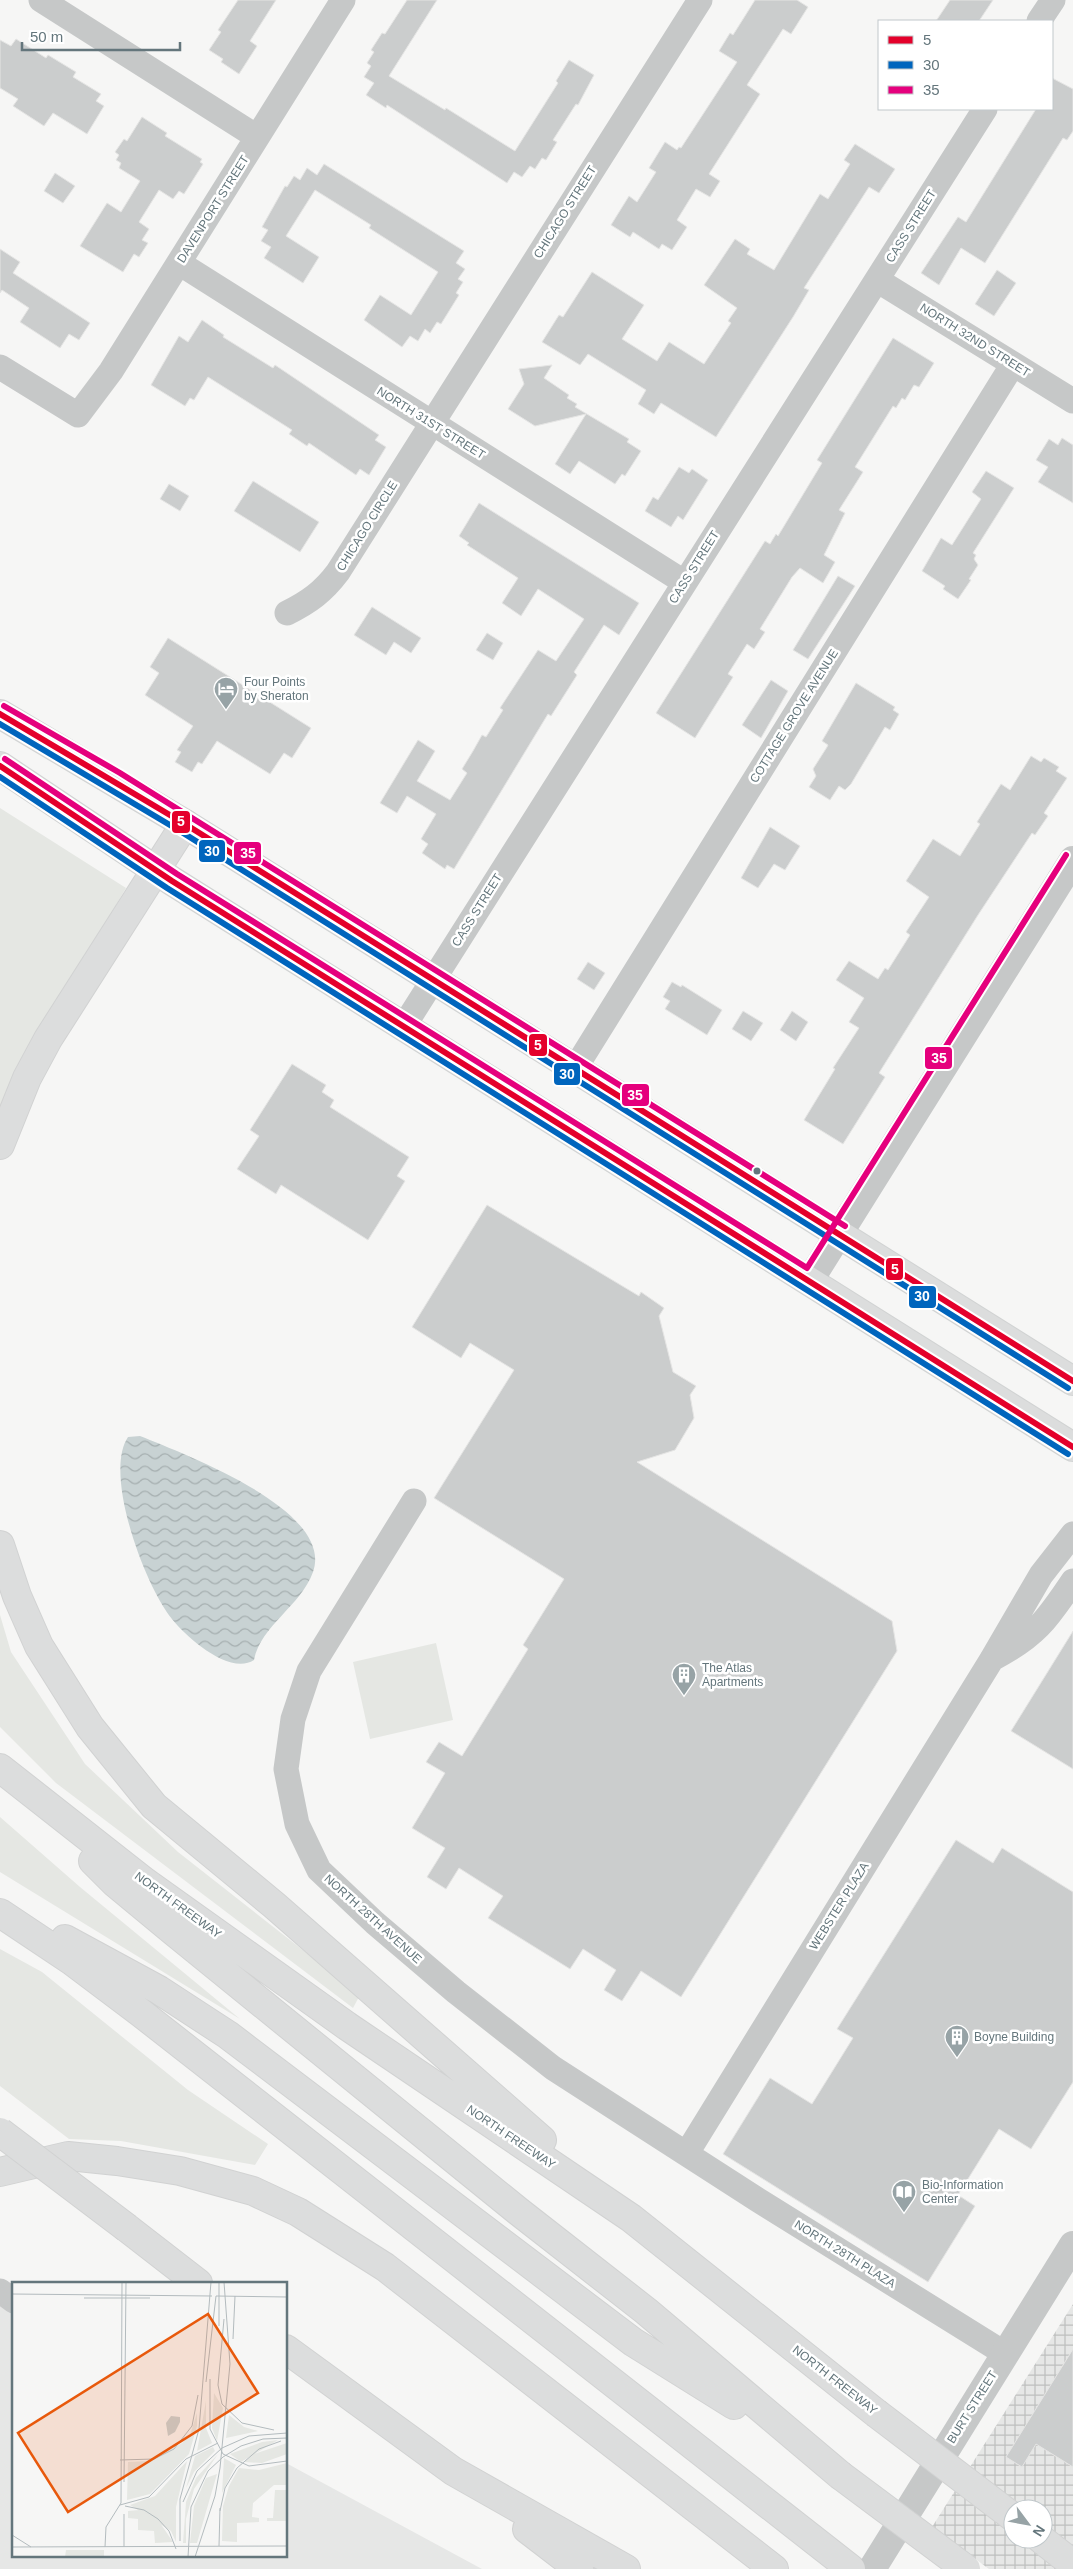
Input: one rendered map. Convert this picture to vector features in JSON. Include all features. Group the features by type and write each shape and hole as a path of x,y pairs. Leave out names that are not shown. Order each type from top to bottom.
{"main road":[{"path":"0,714 185,824 840,1233 1073,1381"},
{"path":"0,766 156,870 1073,1447"},
{"path":"0,1145 27,1078 48,1039 185,824"},
{"path":"0,1546 17,1596 39,1646 90,1727 154,1806 274,1905 631,2218"},
{"path":"5,1772 115,1883 518,2210 646,2311 814,2455 966,2569"},
{"name":"NORTH FREEWAY","path":"5,1772 145,1882 339,2020 631,2218 876,2413 1003,2509"},
{"path":"0,1911 101,1958 159,1990 228,2035 634,2342 814,2455"},
{"path":"0,1911 72,1961 141,2013 851,2569"},
{"path":"0,2132 197,2282"},
{"path":"0,2172 68,2156 117,2161 180,2171 253,2191 298,2212 385,2268 774,2569"},
{"path":"288,2350 453,2471 578,2569"},
{"path":"453,2471 626,2569"},
{"path":"1053,2548 1073,2564"}],"street":[{"path":"41,0 257,137"},
{"name":"DAVENPORT STREET","path":"0,367 78,415 111,371 344,0"},
{"name":"CHICAGO STREET","path":"431,423 700,0"},
{"path":"1041,20 1053,0"},
{"name":"CASS STREET","path":"404,1026 984,110"},
{"name":"NORTH 31ST STREET","path":"179,263 684,582"},
{"name":"NORTH 32ND STREET","path":"878,280 1073,401"},
{"name":"COTTAGE GROVE AVENUE","path":"576,1068 1014,364"},
{"name":"CHICAGO CIRCLE","path":"287,613 311,601 322,592 338,572 431,423"},
{"path":"810,1280 1073,860"},
{"name":"NORTH 28TH AVENUE","path":"414,1501 309,1671 292,1719 286,1770 297,1824 319,1870 375,1923 463,1999 578,2086 686,2152"},
{"name":"WEBSTER PLAZA","path":"686,2152 992,1659 1041,1575 1073,1534"},
{"name":"WEBSTER PLAZA","path":"992,1659 1028,1638 1040,1626 1073,1581"},
{"name":"NORTH 28TH PLAZA","path":"686,2152 1004,2353"},
{"name":"BURT STREET","path":"872,2569 1004,2353 1073,2245"},
{"path":"0,2291 12,2300"}],"shaded area":[{"path":"0,808 126,888 3,1099 0,1109"},
{"path":"0,1615 11,1652 85,1764 178,1852 360,1995 353,2008 56,1783 0,1727"},
{"path":"436,1643 453,1720 370,1739 353,1662"},
{"path":"0,1817 80,1887 240,2019 0,1872"},
{"path":"0,1949 42,1972 188,2090 268,2144 255,2165 121,2141 69,2139 0,2086"},
{"path":"0,2291 12,2300 12,2556 288,2556 288,2464 482,2569 0,2569"},
{"path":"1073,2304 1073,2569 989,2569 932,2527"}],"water":[{"path":"140,1436 220,1471 280,1506 301,1527 314,1549 313,1572 307,1584 300,1595 264,1636 254,1660 244,1664 233,1663 221,1659 198,1644 172,1619 150,1582 130,1530 121,1476 122,1454 128,1437"}],"building":[{"path":"238,0 276,0 250,41 257,46 239,74 221,62 223,59 209,50 221,32 218,30"},
{"path":"407,0 437,0 389,76 445,110 446,108 515,151 558,83 556,81 569,60 594,75 578,105 576,104 553,140 557,142 546,160 542,158 535,169 530,166 522,177 514,172 507,183 387,105 386,108 366,95 374,83 364,77 371,66 367,63 374,52 371,50 382,33 385,34"},
{"path":"755,0 797,0 808,7 791,34 783,29 747,85 760,94 709,174 720,181 710,197 696,189 677,220 687,227 672,250 662,244 659,249 633,232 630,237 611,225 629,196 637,202 656,172 649,168 665,142 677,150 679,147 681,148 737,62 719,51 730,33 733,35"},
{"path":"950,0 993,0 980,20 937,20"},
{"path":"16,39 46,58 48,55 76,72 73,77 101,94 96,101 104,106 87,134 53,113 44,126 13,106 18,99 0,88 0,40 11,46"},
{"path":"1053,79 1073,89 1073,131 1067,140 1063,138 985,263 961,248 939,285 921,273 958,217 966,222 1035,110 1053,110"},
{"path":"142,117 167,133 165,136 202,159 200,162 203,164 184,194 179,191 173,199 159,190 139,222 149,229 142,240 148,243 139,257 134,254 123,272 80,246 107,203 121,212 140,181 119,168 121,163 116,160 119,155 115,152 124,139 127,141"},
{"path":"855,144 895,169 879,193 869,187 804,288 809,290 793,317 716,437 661,403 654,414 638,404 646,390 588,354 580,365 542,342 559,315 563,317 592,272 644,305 622,339 657,361 669,342 704,364 731,323 728,321 737,308 704,285 735,239 750,249 747,254 774,270 820,194 828,199 850,164 844,160"},
{"path":"324,164 464,251 456,263 465,269 458,279 463,282 456,293 459,295 441,324 437,322 430,333 425,329 418,341 410,336 402,347 364,320 380,295 411,315 438,272 369,228 371,225 315,190 286,236 319,257 303,283 264,258 271,247 261,241 268,230 262,227 285,186 287,187 294,176 300,180 307,168 317,175"},
{"path":"55,173 75,186 63,203 44,191"},
{"path":"0,249 20,262 13,273 90,323 79,340 69,334 60,348 20,322 29,308 2,290 0,293"},
{"path":"997,270 1016,283 994,316 975,304"},
{"path":"202,320 224,335 223,337 273,368 275,365 379,435 375,440 386,447 369,475 360,469 356,475 309,443 307,446 289,434 292,430 208,377 194,400 190,398 185,406 151,385 179,336 188,342"},
{"path":"893,338 934,363 919,387 914,385 905,400 902,398 896,408 893,406 855,467 863,472 839,510 845,513 824,555 835,562 823,583 800,568 792,577 760,629 765,632 754,649 747,644 728,674 733,677 695,738 656,713 765,541 770,544 776,534 778,536 822,463 817,460"},
{"path":"552,365 544,378 569,395 567,398 577,404 575,407 629,439 627,442 641,451 625,476 622,474 615,484 579,461 570,474 555,464 586,414 535,426 508,409 524,384 519,369"},
{"path":"1062,438 1073,445 1073,503 1038,482 1048,467 1036,460 1049,439 1058,445"},
{"path":"679,467 689,473 692,469 708,480 683,520 678,516 671,527 645,511 653,497 658,500"},
{"path":"986,471 1014,488 973,553 976,555 974,559 978,565 969,579 971,580 958,599 943,589 945,586 922,571 941,538 952,545 981,499 972,492"},
{"path":"253,481 319,522 300,552 234,511"},
{"path":"169,484 189,496 180,511 160,499"},
{"path":"479,503 639,603 619,635 604,625 574,672 577,675 551,716 548,714 454,869 447,865 445,869 422,853 428,844 421,839 436,814 407,796 397,813 380,803 418,740 435,751 417,781 450,800 467,773 462,769 482,735 486,737 503,710 500,708 538,650 556,661 584,619 538,589 521,616 502,603 518,578 467,545 469,543 459,536"},
{"path":"838,576 855,586 808,659 793,650"},
{"path":"372,607 421,638 411,653 394,642 386,655 354,635"},
{"path":"487,633 503,643 493,660 476,650"},
{"name":"Four Points by Sheraton","path":"168,638 311,728 292,758 284,753 270,774 217,741 202,764 198,762 192,772 175,762 181,752 177,750 193,726 145,695 159,673 150,667"},
{"path":"771,680 788,691 761,738 742,725"},
{"path":"856,683 895,707 893,710 899,714 890,730 885,727 851,784 845,790 839,786 830,800 809,787 816,776 813,769 828,745 822,741"},
{"path":"1031,756 1041,762 1044,758 1059,767 1056,771 1067,778 1044,813 1048,816 1035,835 1032,833 978,915 879,1073 885,1077 843,1144 804,1120 835,1069 833,1068 859,1028 849,1022 864,998 836,980 849,961 878,979 885,968 888,970 910,935 906,932 929,897 906,881 933,839 960,856 980,824 977,822 1001,784 1010,790"},
{"path":"770,827 800,846 785,870 774,864 758,888 741,878"},
{"path":"588,962 605,973 594,990 577,979"},
{"path":"672,982 681,987 682,985 722,1010 707,1035 665,1009 670,1001 663,997"},
{"path":"743,1011 763,1023 751,1041 732,1029"},
{"path":"792,1011 808,1022 796,1041 780,1030"},
{"path":"292,1064 326,1085 322,1092 334,1100 330,1107 409,1157 397,1176 405,1181 368,1240 281,1185 276,1194 237,1169 259,1136 250,1130"},
{"name":"The Atlas Apartments","path":"487,1205 639,1296 641,1292 664,1308 659,1316 673,1372 696,1386 690,1395 694,1418 675,1450 637,1462 892,1621 897,1651 681,1997 641,1971 622,2001 604,1990 616,1970 583,1949 570,1969 488,1918 503,1896 459,1868 446,1889 427,1877 445,1848 412,1828 445,1773 426,1762 439,1742 462,1756 528,1649 523,1645 564,1579 434,1498 514,1370 470,1343 461,1358 412,1327"},
{"path":"1073,1631 1073,1769 1011,1731"},
{"name":"Boyne Building","path":"956,1840 993,1863 1002,1848 1073,1892 1073,2082 1031,2149 999,2129 958,2195 975,2206 928,2282 723,2154 770,2078 812,2104 853,2038 837,2029"},
{"path":"1073,2349 1073,2467 1036,2444 1022,2467 1006,2457"}],"transit line":[{"name":"35","path":"4,706 120,773 845,1226"},
{"name":"5","path":"0,714 185,824 1073,1381"},
{"name":"30","path":"0,724 180,831 1068,1388"},
{"name":"35","path":"5,759 177,874 807,1268 1066,855"},
{"name":"5","path":"0,766 172,881 1073,1447"},
{"name":"30","path":"0,777 167,888 1068,1454"}],"place":[{"name":"Four Points by Sheraton","path":"226,710"},
{"name":"The Atlas Apartments","path":"684,1696"},
{"name":"Boyne Building","path":"957,2058"},
{"name":"Bio-Information Center","path":"904,2213"}]}
